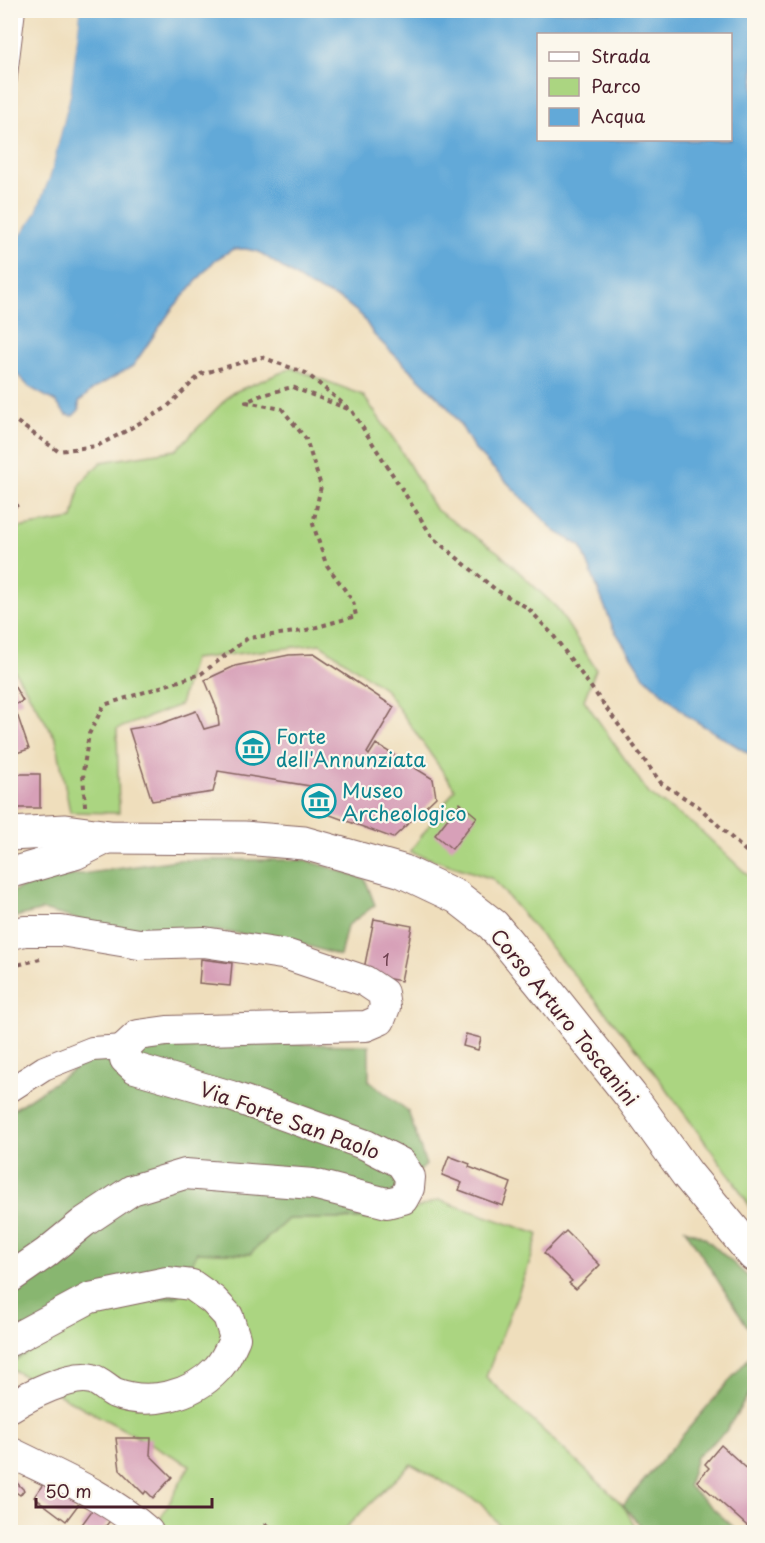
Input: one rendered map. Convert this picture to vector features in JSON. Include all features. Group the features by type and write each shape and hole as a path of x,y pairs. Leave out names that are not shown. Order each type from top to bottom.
{"main road":[{"name":"Corso Arturo Toscanini","path":"10,834 65,831 110,837 244,838 304,843 402,872 456,897 493,926 540,982 630,1095 687,1174 754,1255"}],"street":[{"path":"10,873 76,854 110,837"},
{"path":"10,934 25,931 61,931 139,944 204,942 288,955 365,981 383,993 386,1007 380,1020 366,1026 167,1031 138,1035 125,1047 92,1049 44,1068 10,1090"},
{"name":"Via Forte San Paolo","path":"10,1278 46,1254 84,1222 132,1190 185,1174 313,1184 387,1203 403,1199 409,1188 410,1177 401,1163 366,1145 231,1096 135,1068 125,1059 125,1047"},
{"path":"10,1341 90,1298 167,1282 192,1285 213,1300 228,1316 235,1338 217,1370 192,1388 168,1397 140,1398 115,1393 92,1379 72,1379 23,1399 10,1407"},
{"path":"10,1452 70,1480 129,1515 148,1533"}],"lane":[{"path":"10,84 19,10"}],"path":[{"path":"10,417 58,451 97,446 166,408 201,374 261,357 306,373 352,411 433,538 496,590 528,608 553,635 661,783 699,807 754,859"},
{"path":"110,837 84,804 83,772 89,734 104,705 201,674 248,638 303,631 357,616 353,601 326,564 313,525 321,486 306,439 282,409 246,402 292,387 352,411"},
{"path":"10,486 16,508 10,510"},
{"path":"259,1533 266,1525 278,1533"}],"green space":[{"path":"292,368 363,395 397,444 435,509 498,552 557,608 596,669 584,700 649,794 698,828 754,881 754,1213 733,1180 640,1053 493,879 410,852 455,789 385,689 320,644 193,659 180,705 117,729 119,813 70,812 56,739 11,665 11,529 73,519 80,484 101,462 176,450 232,393"},
{"path":"177,860 306,860 365,879 375,905 347,926 340,956 290,940 218,931 127,933 43,910 11,918 11,892 42,880"},
{"path":"203,1043 369,1045 369,1081 408,1111 426,1165 367,1219 288,1219 250,1254 197,1252 178,1296 93,1311 11,1363 11,1111 85,1062 136,1045"},
{"path":"439,1200 538,1234 531,1259 486,1377 623,1505 638,1532 505,1532 482,1504 411,1464 341,1532 168,1532 158,1523 190,1465 11,1369 11,1363 93,1311 177,1296 197,1252 250,1254 288,1219 367,1219 403,1213"},
{"path":"685,1229 705,1238 754,1282 754,1337"},
{"path":"754,1352 754,1386 726,1431 696,1457 688,1486 739,1532 645,1532 623,1505"}],"water":[{"path":"80,11 754,11 754,757 689,717 644,676 613,628 581,546 556,532 475,450 446,405 374,335 362,316 342,300 311,287 259,252 233,249 215,260 172,309 133,366 93,389 79,402 79,410 73,416 66,415 56,402 29,387 11,367 11,249 35,214 51,173 70,95"}],"pier":[{"path":"77,10 80,13 70,95 51,173 35,214 11,249 10,244 32,213 48,172 67,94"}],"building":[{"name":"Forte dell'Annunziata","path":"314,654 394,707 367,753 369,755 376,744 433,779 436,797 393,838 322,812 322,788 218,771 213,792 152,801 129,729 160,724 196,711 204,729 219,725 217,709 205,680 235,666 289,655"},
{"path":"10,679 23,701 10,707"},
{"path":"17,714 29,749 10,755 10,717"},
{"path":"10,774 40,774 40,808 10,808"},
{"path":"460,803 477,817 452,849 435,835"},
{"path":"374,919 412,926 401,981 363,974"},
{"path":"201,959 232,963 230,986 199,983"},
{"path":"466,1034 481,1038 478,1050 463,1046"},
{"path":"449,1156 470,1164 469,1167 511,1183 503,1206 459,1190 462,1183 442,1175"},
{"path":"566,1231 600,1265 576,1289 569,1283 572,1281 544,1253"},
{"path":"116,1438 151,1438 150,1455 172,1477 153,1498 146,1491 144,1494 120,1470"},
{"path":"721,1445 754,1475 754,1532 697,1481 709,1468 705,1464"},
{"path":"50,1474 84,1497 66,1521 34,1497"},
{"path":"10,1476 24,1490 20,1495 10,1488"},
{"path":"96,1505 113,1517 101,1532 88,1532 80,1527"}],"place":[{"name":"Forte dell'Annunziata","path":"253,748"},
{"name":"Museo Archeologico","path":"319,801"}]}
